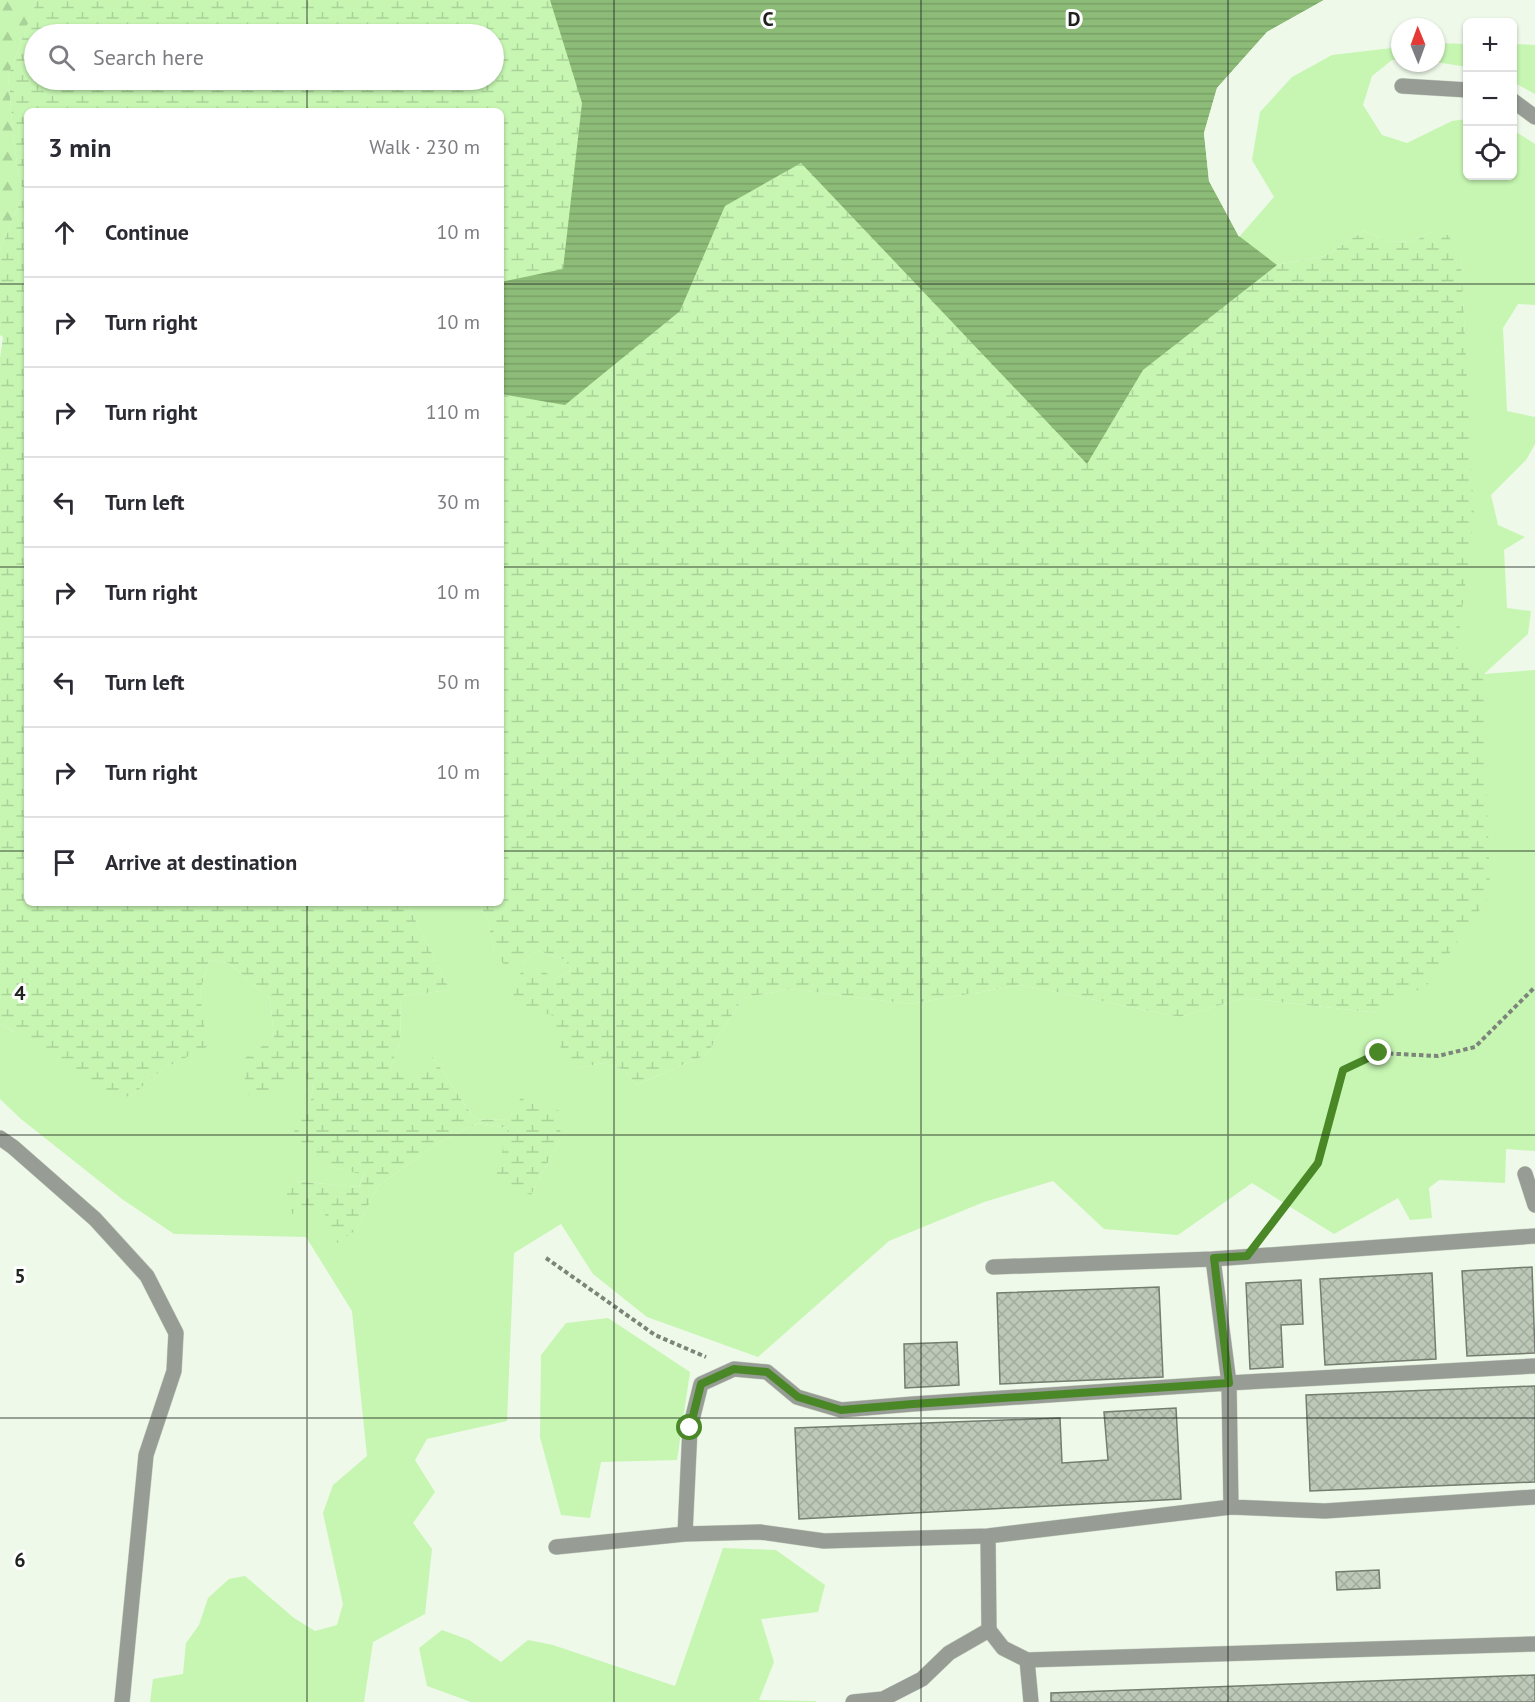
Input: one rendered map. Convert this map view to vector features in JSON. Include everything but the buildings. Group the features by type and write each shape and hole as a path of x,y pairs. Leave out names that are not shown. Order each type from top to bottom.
{"lane":[{"path":"1402,86 1463,90"},
{"path":"1517,104 1535,117"},
{"path":"0,1138 95,1219 147,1276 176,1334 174,1371 146,1455 122,1702"},
{"path":"1525,1174 1535,1205"},
{"path":"993,1267 1214,1258 1535,1236"},
{"path":"1214,1258 1229,1383 1231,1507"},
{"path":"685,1534 690,1428 701,1384 734,1369 767,1372 798,1397 841,1410 1229,1383 1535,1366"},
{"path":"556,1547 685,1534 760,1532 824,1541 988,1536 1231,1507 1324,1512 1535,1497"},
{"path":"988,1536 989,1630 1004,1648 1027,1660 1535,1644"},
{"path":"853,1702 883,1699 922,1679 949,1653 989,1630"},
{"path":"1027,1660 1031,1702"}],"path":[{"path":"1247,1256 1318,1163 1343,1070 1379,1053 1438,1056 1475,1047 1535,987"},
{"path":"546,1258 655,1335 734,1369"}],"green space":[{"path":"0,0 37,0 28,24 24,24 24,34 8,76 15,151 23,195 0,250"},
{"path":"37,0 1089,0 1186,229 1277,265 1325,256 1364,231 1387,241 1414,242 1430,232 1448,235 1461,258 1474,518 1457,648 1483,674 1490,895 1428,984 1379,1013 1244,998 1180,1017 1021,985 910,1004 789,989 743,998 706,1055 636,1085 625,1070 603,1063 578,1068 564,1062 554,1016 517,1005 509,982 533,964 555,979 571,970 565,960 537,950 522,964 505,966 494,952 488,921 480,906 504,906 504,108 24,108 24,906 408,906 450,990 401,996 400,1044 390,1068 412,1076 433,1057 475,1120 508,1119 525,1091 561,1112 560,1139 531,1195 495,1181 508,1128 478,1123 439,1142 378,1186 356,1230 337,1243 322,1207 292,1214 287,1194 295,1181 359,1187 364,1175 336,1168 299,1153 294,1128 311,1100 313,1085 304,1076 249,1098 241,1061 274,1038 270,999 229,963 209,960 200,992 207,1047 163,1069 130,1097 96,1088 0,1024 0,358 3,337 0,335 0,250 23,195 15,151 8,76 24,34 24,90 504,90 504,24 28,24"},
{"path":"1445,43 1463,44 1463,66 1445,63"},
{"path":"1517,44 1535,45 1535,94 1517,84"},
{"path":"1391,48 1391,61 1372,76 1363,105 1382,135 1407,143 1452,121 1463,120 1463,180 1517,180 1517,133 1535,144 1535,305 1518,304 1503,328 1507,411 1535,417 1535,444 1526,460 1491,495 1498,525 1525,537 1504,550 1507,608 1531,611 1528,634 1484,674 1535,670 1535,1151 1506,1149 1505,1183 1439,1180 1429,1188 1432,1218 1410,1220 1398,1198 1334,1234 1252,1183 1178,1235 1104,1229 1053,1181 984,1202 889,1241 758,1357 647,1317 593,1274 561,1224 514,1253 507,1421 427,1439 415,1460 435,1492 413,1523 432,1549 425,1614 373,1642 364,1702 150,1702 153,1679 183,1674 186,1643 199,1625 208,1598 229,1579 245,1576 294,1618 315,1631 337,1625 343,1604 323,1513 333,1485 367,1456 352,1311 306,1237 174,1234 122,1199 21,1119 0,1099 0,1024 130,1097 163,1069 206,1047 200,992 209,960 229,963 270,999 274,1038 249,1097 304,1075 313,1085 311,1100 295,1128 299,1152 336,1168 364,1174 359,1187 295,1181 322,1207 356,1230 378,1186 439,1142 478,1123 508,1128 531,1195 560,1139 525,1092 508,1119 475,1120 433,1057 412,1077 390,1068 400,1044 401,996 450,990 408,906 480,906 488,921 494,952 522,964 537,950 565,960 571,970 555,979 554,1016 578,1068 603,1063 625,1070 636,1085 706,1055 743,998 789,989 910,1004 1021,985 1180,1017 1244,998 1379,1013 1455,698 1465,341 1461,258 1430,232 1414,242 1387,241 1364,231 1325,256 1277,265 1239,237 1274,197 1252,160 1260,112 1292,77 1332,55"},
{"path":"608,1318 690,1372 677,1460 601,1462 590,1518 561,1515 540,1437 541,1355 566,1323"},
{"path":"723,1548 776,1550 825,1585 818,1612 761,1619 774,1662 759,1700 816,1702 471,1702 427,1686 419,1648 442,1630 469,1640 501,1662 528,1640 553,1645 675,1686"}],"shaded area":[{"path":"550,0 1324,0 1267,32 1217,88 1204,133 1209,181 1239,236 1277,265 1143,370 1087,464 801,163 725,206 680,311 565,405 504,395 504,281 563,269 582,103"}],"pier":[{"path":"1327,0 1269,34 1220,89 1207,133 1212,180 1241,234 1239,237 1209,181 1204,133 1217,88 1267,32"}],"route":[{"path":"690,1428 701,1384 734,1369 767,1372 798,1397 841,1410 1229,1383 1214,1258 1247,1256 1318,1163 1343,1070 1379,1053"}]}
